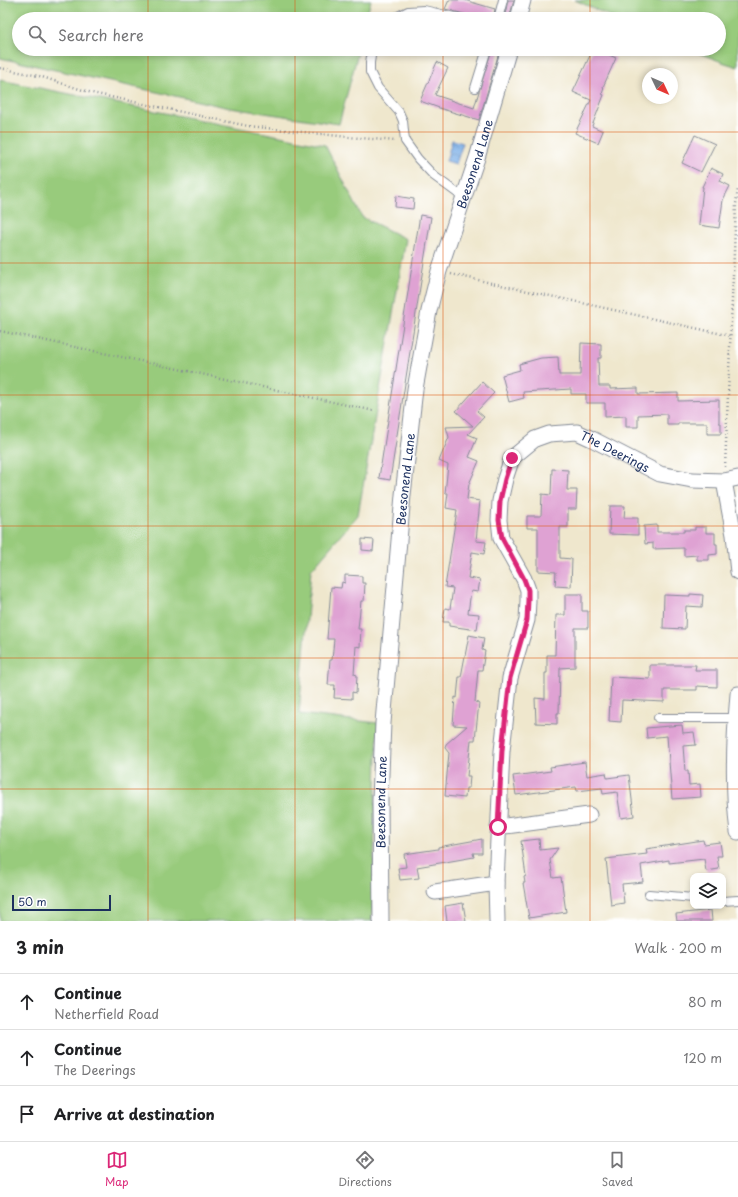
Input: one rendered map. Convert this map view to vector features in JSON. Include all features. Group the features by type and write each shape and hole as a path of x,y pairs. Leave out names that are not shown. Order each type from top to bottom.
{"street":[{"path":"520,12 523,0"},
{"name":"Beesonend Lane","path":"381,921 380,800 383,723 402,502 415,389 429,311 439,271 477,158 506,56"},
{"name":"The Deerings","path":"497,921 496,882 502,750 510,678 527,620 528,590 524,579 502,538 499,520 500,501 512,458 535,438 549,434 577,432 660,474 692,480 731,479"},
{"path":"731,479 734,535 738,572"},
{"path":"738,694 734,784 738,832"},
{"path":"498,827 588,815"},
{"path":"435,892 496,882"}],"lane":[{"path":"500,12 503,0"},
{"path":"406,12 424,10 429,12"},
{"path":"371,56 370,72 378,88 399,112 403,121 405,141 418,159 434,176 464,198"},
{"path":"475,88 483,56"},
{"path":"658,718 736,718"},
{"path":"649,894 690,898"},
{"path":"726,901 738,900"}],"path":[{"path":"0,68 39,76 92,93 248,126 390,141 405,141"},
{"path":"731,479 731,336 736,204 738,188"},
{"path":"439,271 731,336"},
{"path":"0,331 374,410"}],"green space":[{"path":"0,0 371,0 368,12 12,12 12,56 357,56 339,124 230,108 0,58"},
{"path":"575,0 738,0 738,67 706,56 726,56 726,12 601,12"},
{"path":"0,80 325,145 362,217 406,239 358,515 311,570 299,714 378,723 372,921 0,921"}],"water":[{"path":"452,140 463,143 456,164 446,161"}],"building":[{"path":"449,0 464,0 495,9 494,12 456,12 445,9"},
{"path":"508,0 514,0 511,12 505,12"},
{"path":"490,56 498,56 479,120 420,101 437,62 448,68 435,95 474,108"},
{"path":"590,56 612,56 616,58 603,87 602,94 604,95 592,126 603,131 598,143 575,133 591,100 573,92"},
{"path":"695,135 715,144 701,172 682,163"},
{"path":"711,168 723,174 720,181 730,186 723,200 719,228 699,225 702,187"},
{"path":"396,196 414,199 413,209 395,207"},
{"path":"420,215 431,217 390,480 379,478"},
{"path":"581,343 601,344 601,358 598,358 599,386 610,386 610,389 638,388 638,394 678,393 678,401 719,400 719,423 721,423 721,434 707,434 707,423 678,423 678,425 667,425 667,414 638,415 638,427 626,427 626,416 605,417 605,403 586,403 586,394 571,394 571,389 523,392 524,398 509,402 502,375 520,370 519,364 541,358 558,357 559,375 580,375"},
{"path":"482,382 494,393 477,411 484,417 468,434 477,438 469,457 479,461 469,484 467,499 480,501 476,541 486,542 484,554 472,552 468,578 480,580 478,592 471,591 468,613 479,614 477,630 449,626 449,622 443,622 445,608 450,609 453,588 445,587 457,510 446,508 448,493 445,493 448,465 439,461 449,437 446,427 473,426 456,411"},
{"path":"552,469 568,470 567,490 577,490 576,509 568,509 568,527 560,527 560,558 572,559 571,587 555,586 556,572 538,571 538,528 527,528 527,516 541,516 542,494 551,495"},
{"path":"610,506 625,506 624,518 638,518 638,535 609,534"},
{"path":"657,525 657,532 684,532 684,530 695,530 695,527 706,527 706,533 715,533 717,554 709,555 709,560 697,560 697,555 684,556 684,548 653,549 653,543 645,544 644,526"},
{"path":"362,539 374,540 373,551 362,550"},
{"path":"345,575 362,576 362,583 365,583 364,601 361,601 358,629 361,629 360,647 356,646 354,674 357,675 356,693 352,692 352,699 334,698 335,685 328,685 330,660 332,660 334,639 327,639 331,587 341,588 342,582 345,583"},
{"path":"565,594 582,594 582,611 588,611 588,628 575,628 575,667 560,668 559,713 557,713 557,724 536,723 535,698 545,699 547,655 555,655 556,615 565,615"},
{"path":"690,594 703,595 702,607 686,606 685,629 663,628 664,595 690,596"},
{"path":"469,635 484,638 482,650 485,651 482,670 478,670 475,702 479,703 475,740 471,740 467,776 470,776 469,788 466,788 465,798 445,796 449,753 445,748 446,744 467,726 453,725 455,697 457,698 459,677 461,677"},
{"path":"650,665 696,665 695,670 717,670 717,687 697,686 697,690 664,690 664,702 622,700 621,722 609,721 611,677 650,679"},
{"path":"682,725 683,733 694,732 696,745 683,746 685,771 688,771 689,785 700,784 701,797 672,799 667,736 647,738 646,728"},
{"path":"585,762 587,776 606,773 607,778 629,775 634,816 621,818 617,792 603,794 602,788 577,791 576,787 516,795 513,776 551,771 550,767"},
{"path":"482,839 482,853 473,853 474,857 417,867 419,878 400,880 398,868 406,867 404,854 438,849 438,847"},
{"path":"539,839 540,850 558,848 550,860 553,878 561,877 566,912 529,918 523,883 525,883 524,877 526,876 521,841"},
{"path":"703,840 704,844 720,842 722,856 717,856 719,869 706,871 704,859 669,863 669,860 641,865 643,882 622,884 624,903 611,905 606,859 647,854 646,849"},
{"path":"463,903 466,921 447,921 445,906"},
{"path":"711,910 712,921 677,921 676,914"}],"route":[{"path":"498,827 502,750 510,678 527,620 528,600 528,590 524,579 502,538 499,520 500,501 512,458"}]}
